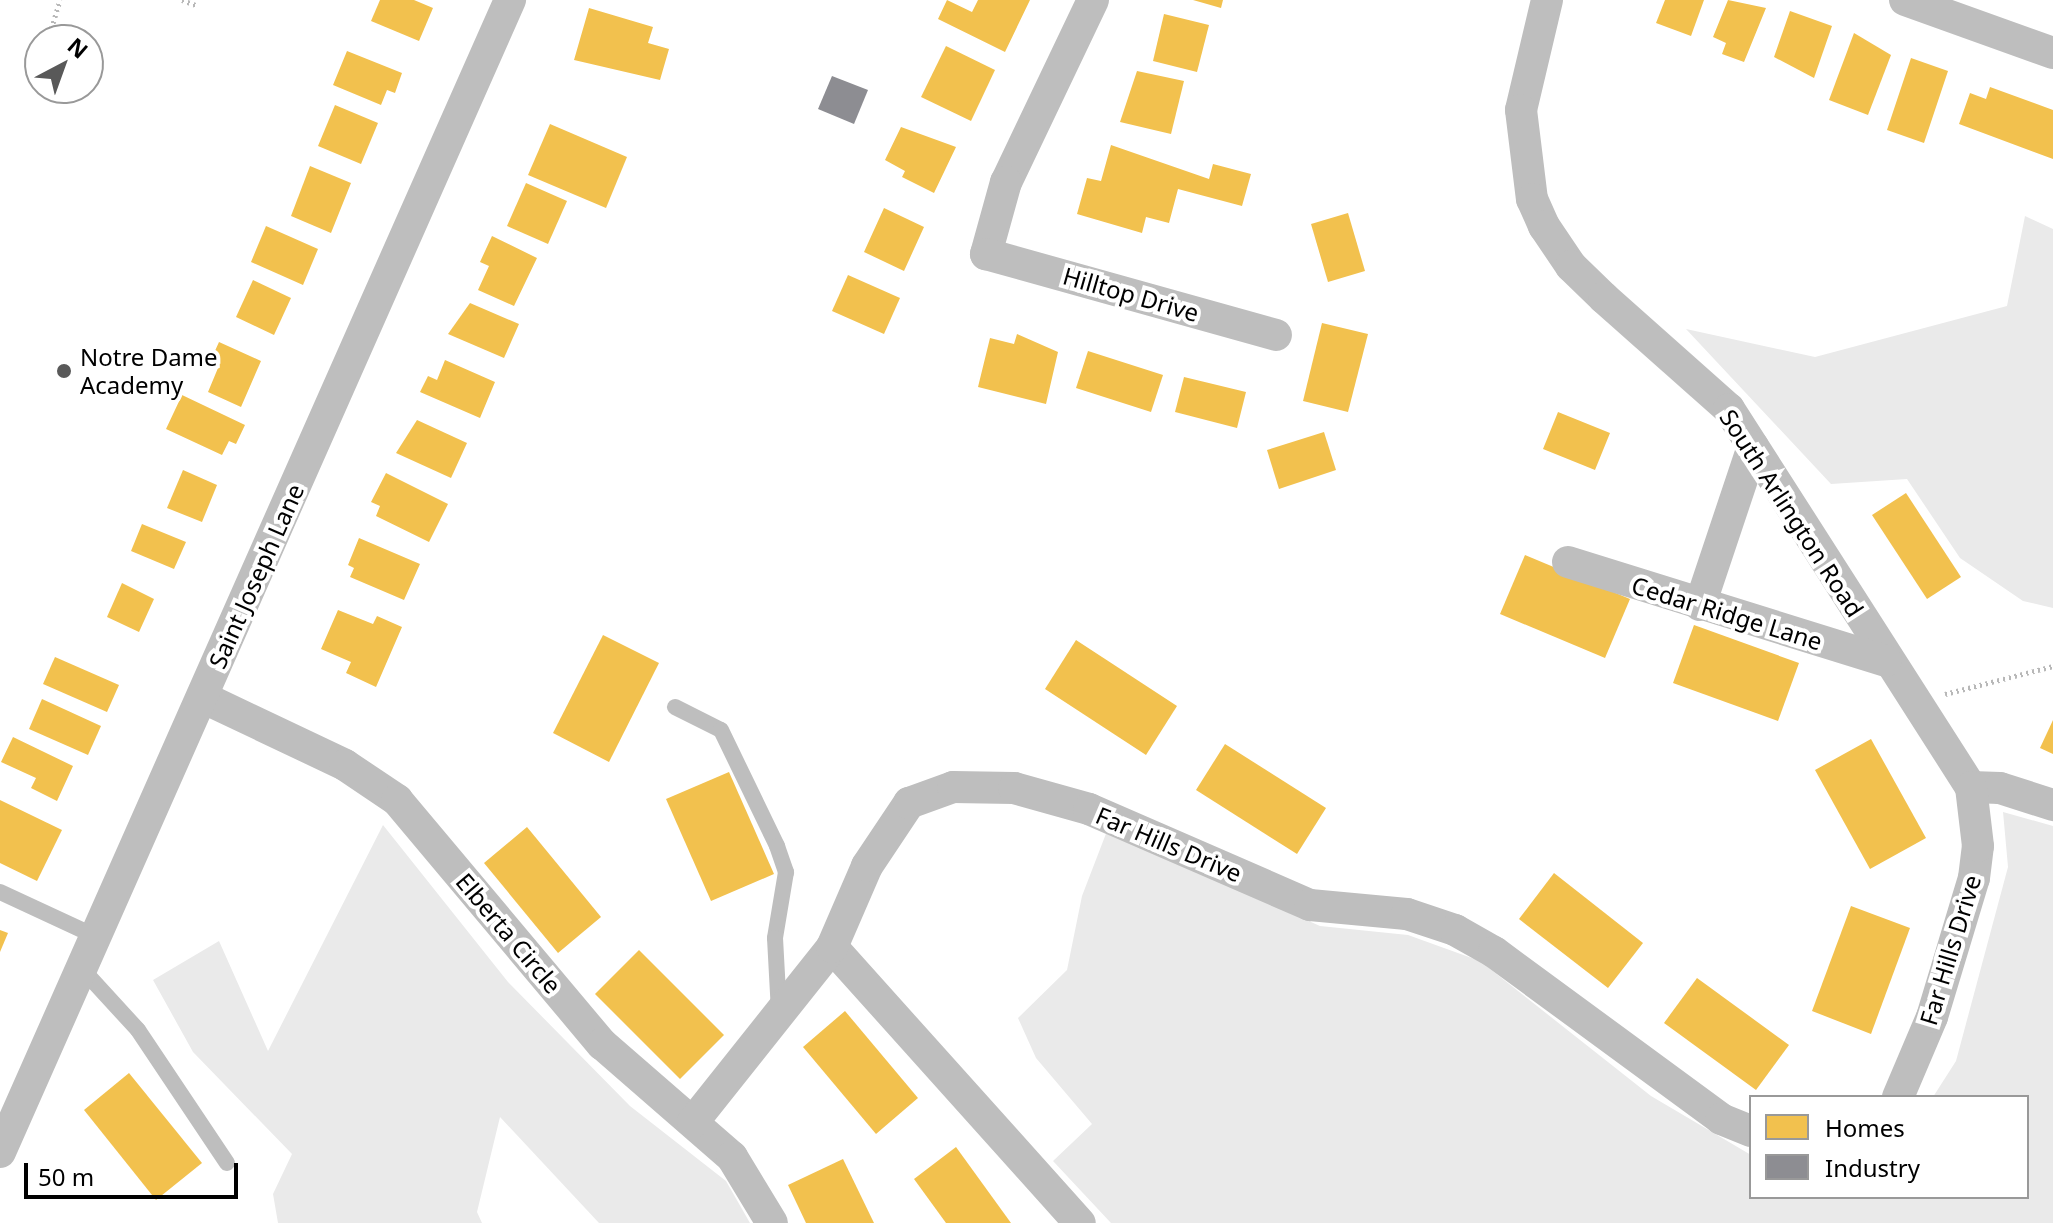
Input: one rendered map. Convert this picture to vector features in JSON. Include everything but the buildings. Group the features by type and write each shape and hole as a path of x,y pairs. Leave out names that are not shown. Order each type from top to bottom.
{"street":[{"name":"Saint Joseph Lane","path":"0,1152 510,0"},
{"name":"Hilltop Drive","path":"1093,0 1006,182 986,254 1276,335"},
{"name":"South Arlington Road","path":"1547,0 1521,110 1532,199 1571,266 1729,409 1886,661 1971,787"},
{"path":"1905,0 2053,53"},
{"path":"1700,605 1753,447"},
{"name":"Cedar Ridge Lane","path":"1568,562 1886,661"},
{"name":"Elberta Circle","path":"202,697 345,765 397,800 602,1044 732,1157 772,1223"},
{"name":"Far Hills Drive","path":"693,1122 832,947 867,866 909,803 953,787 1014,788 1089,809 1310,905 1407,914 1455,930 1494,952 1721,1119 1749,1130"},
{"path":"1971,787 2000,788 2053,805"},
{"name":"Far Hills Drive","path":"1899,1095 1932,1017 1974,878 1978,846 1971,787"},
{"path":"832,947 1080,1223"}],"lane":[{"path":"675,707 721,730 777,846 786,887 775,938 779,1013"},
{"path":"0,892 97,937"},
{"path":"83,970 138,1030 227,1163"}],"path":[{"path":"53,24 60,0"},
{"path":"182,0 196,5"},
{"path":"1913,702 2053,666"}],"shaded area":[{"path":"2025,216 2053,229 2053,608 2023,601 1960,558 1907,479 1831,484 1686,329 1815,357 2007,306"},
{"path":"2003,812 2053,826 2053,1223 1111,1223 1053,1161 1092,1124 1036,1058 1018,1018 1067,970 1082,896 1107,831 1320,926 1408,935 1480,961 1651,1096 1749,1154 1749,1199 2029,1199 2029,1095 1934,1095 1956,1061 2008,867"},
{"path":"383,825 508,982 630,1106 726,1181 750,1223 599,1223 500,1117 477,1212 482,1223 278,1223 273,1194 292,1154 193,1052 153,980 219,941 268,1051"}],"place":[{"name":"Notre Dame Academy","path":"64,371"}]}
